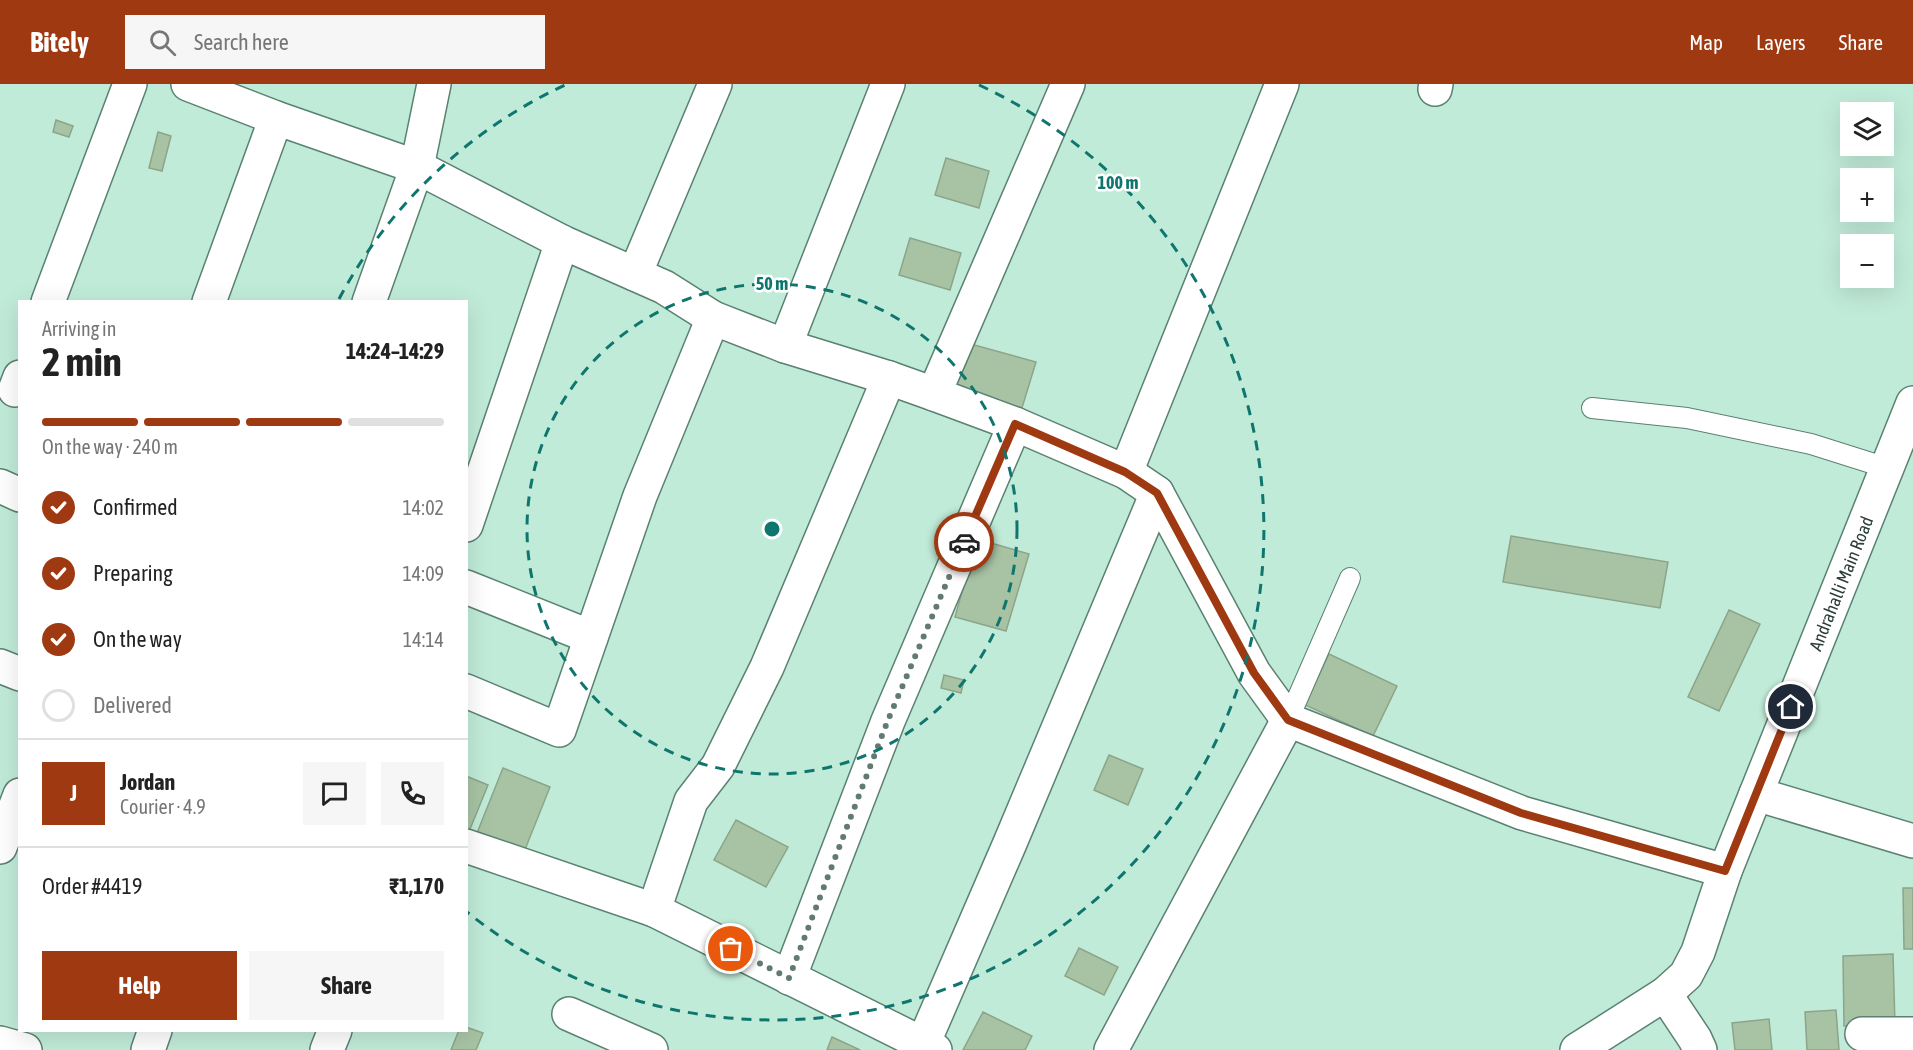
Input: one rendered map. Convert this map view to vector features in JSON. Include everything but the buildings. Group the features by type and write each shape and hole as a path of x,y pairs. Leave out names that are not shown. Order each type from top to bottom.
{"street":[{"path":"49,300 129,84"},
{"path":"188,84 246,95 276,118 417,167 562,242 664,287 713,318 785,346 889,378 1015,424 1125,472 1157,493 1254,673 1288,720 1521,813 1725,871"},
{"path":"370,300 417,167 434,84"},
{"path":"635,274 715,84"},
{"path":"785,346 888,84"},
{"path":"934,394 1068,84"},
{"path":"1125,472 1281,84"},
{"path":"210,300 276,118"},
{"path":"468,519 562,242"},
{"path":"468,692 559,730 640,496 713,318"},
{"path":"654,910 691,801 718,766 767,667 889,378"},
{"name":"Andrahalli Main Road","path":"1577,1050 1665,994 1686,975 1698,952 1725,871 1913,403"},
{"path":"789,978 888,720 1015,424"},
{"path":"0,486 18,494"},
{"path":"468,847 654,910 929,1047 1010,843 1157,493"},
{"path":"468,588 591,637"},
{"path":"0,666 18,673"},
{"path":"1111,1050 1288,720"},
{"path":"1756,794 1913,841"},
{"path":"0,847 18,800"},
{"path":"1665,994 1700,1050"},
{"path":"569,1014 651,1050"},
{"path":"148,1050 154,1032"},
{"path":"327,1050 334,1032"},
{"path":"1862,1034 1913,1034"},
{"path":"0,1043 25,1050"}],"lane":[{"path":"1592,408 1687,418 1811,444 1887,468"},
{"path":"1288,720 1350,578"}],"way so far":[{"path":"731,949 789,978 888,720 964,542"}],"route":[{"path":"964,542 1015,424 1125,472 1157,493 1254,673 1288,720 1521,813 1725,871 1791,707"}]}
